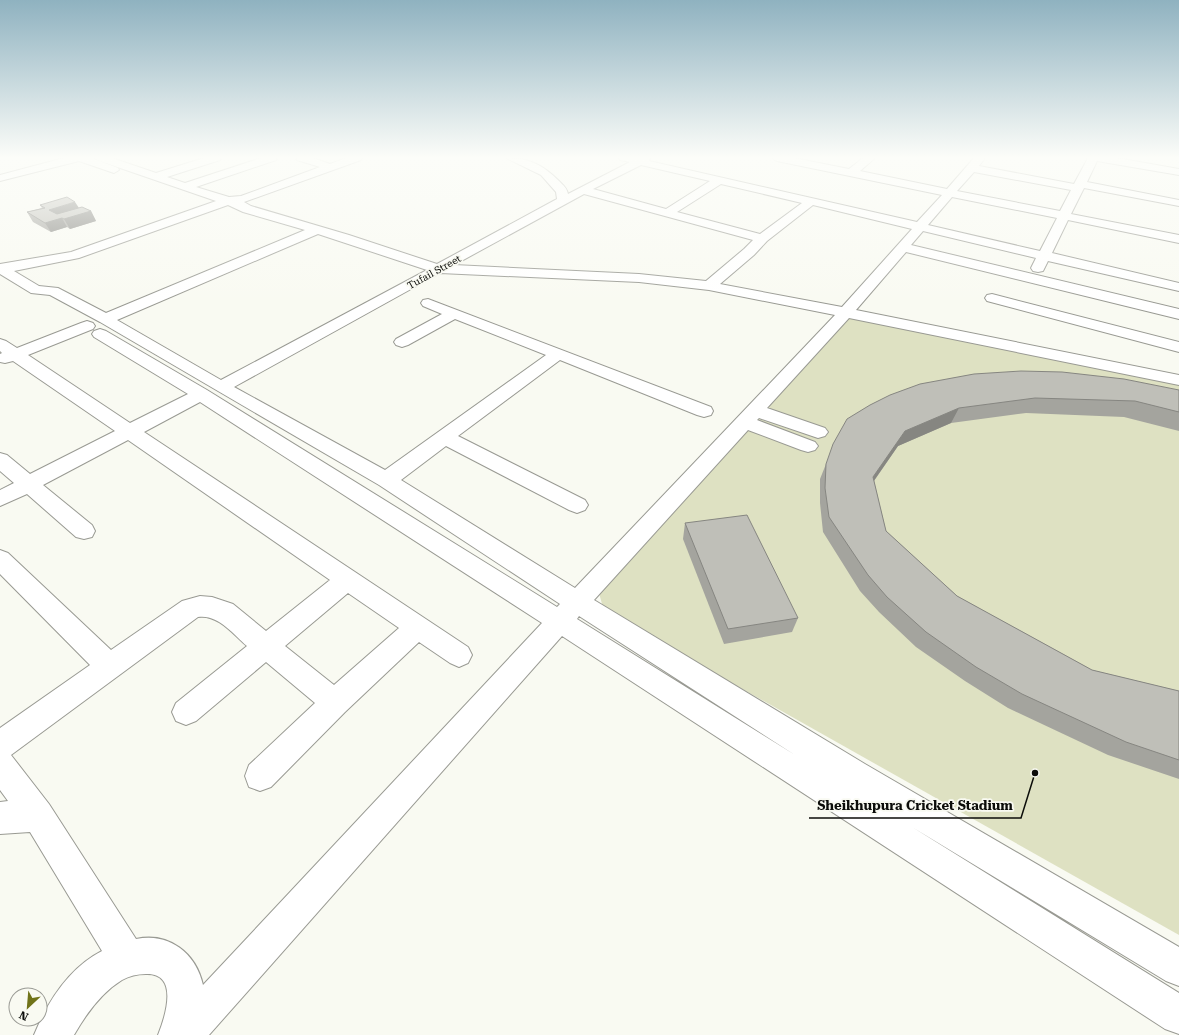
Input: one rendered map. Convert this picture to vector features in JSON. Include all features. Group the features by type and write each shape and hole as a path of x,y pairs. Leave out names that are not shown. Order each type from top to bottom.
{"street":[{"path":"55,271 75,261 230,206"},
{"path":"0,273 74,255 230,206"},
{"path":"238,206 440,269 639,278 709,286 846,312 1179,380"},
{"name":"Tufail Street","path":"0,499 440,269 553,206"},
{"path":"643,206 762,238"},
{"path":"667,213 678,206"},
{"path":"709,286 749,252 762,238 804,206"},
{"path":"829,206 1179,287"},
{"path":"183,1035 569,612 846,312 939,206"},
{"path":"1020,206 1179,239"},
{"path":"1032,279 1069,206"},
{"path":"5,352 129,310 317,230"},
{"path":"903,247 1179,314"},
{"path":"0,273 35,284 37,297 96,322 211,390 569,612 1179,1015"},
{"path":"992,298 1179,347"},
{"path":"428,303 704,411"},
{"path":"402,342 454,313"},
{"path":"5,352 127,432 459,656"},
{"path":"386,480 558,354"},
{"path":"211,390 386,480 569,612 854,775 1179,968"},
{"path":"749,416 813,439"},
{"path":"444,437 577,505"},
{"path":"0,460 84,531"},
{"path":"0,559 109,666"},
{"path":"186,712 347,580"},
{"path":"0,746 191,608 202,605 214,607 224,612 335,703"},
{"path":"260,776 335,703 417,627"},
{"path":"0,765 38,815 128,959"},
{"path":"0,818 38,815"},
{"path":"54,1035 67,1010 76,997 92,980 110,967 128,959 146,955 163,958 176,966 184,981 186,1001 178,1035"}],"green space":[{"path":"849,316 1179,383 1179,935 604,611 597,586"}],"building":[{"path":"42,206 61,206 49,210 57,214 82,207 91,211 45,223 27,212 45,208"},
{"path":"1021,371 1062,372 1124,379 1179,390 1179,412 1135,401 1035,398 959,408 905,431 873,477 886,531 957,596 1092,670 1179,691 1179,760 1126,742 1022,694 976,667 926,632 887,597 868,575 829,517 825,488 826,464 833,444 847,419 890,395 920,384 974,374"},
{"path":"747,515 798,618 728,629 685,523"}],"place":[{"name":"Sheikhupura Cricket Stadium","path":"1035,773"}]}
